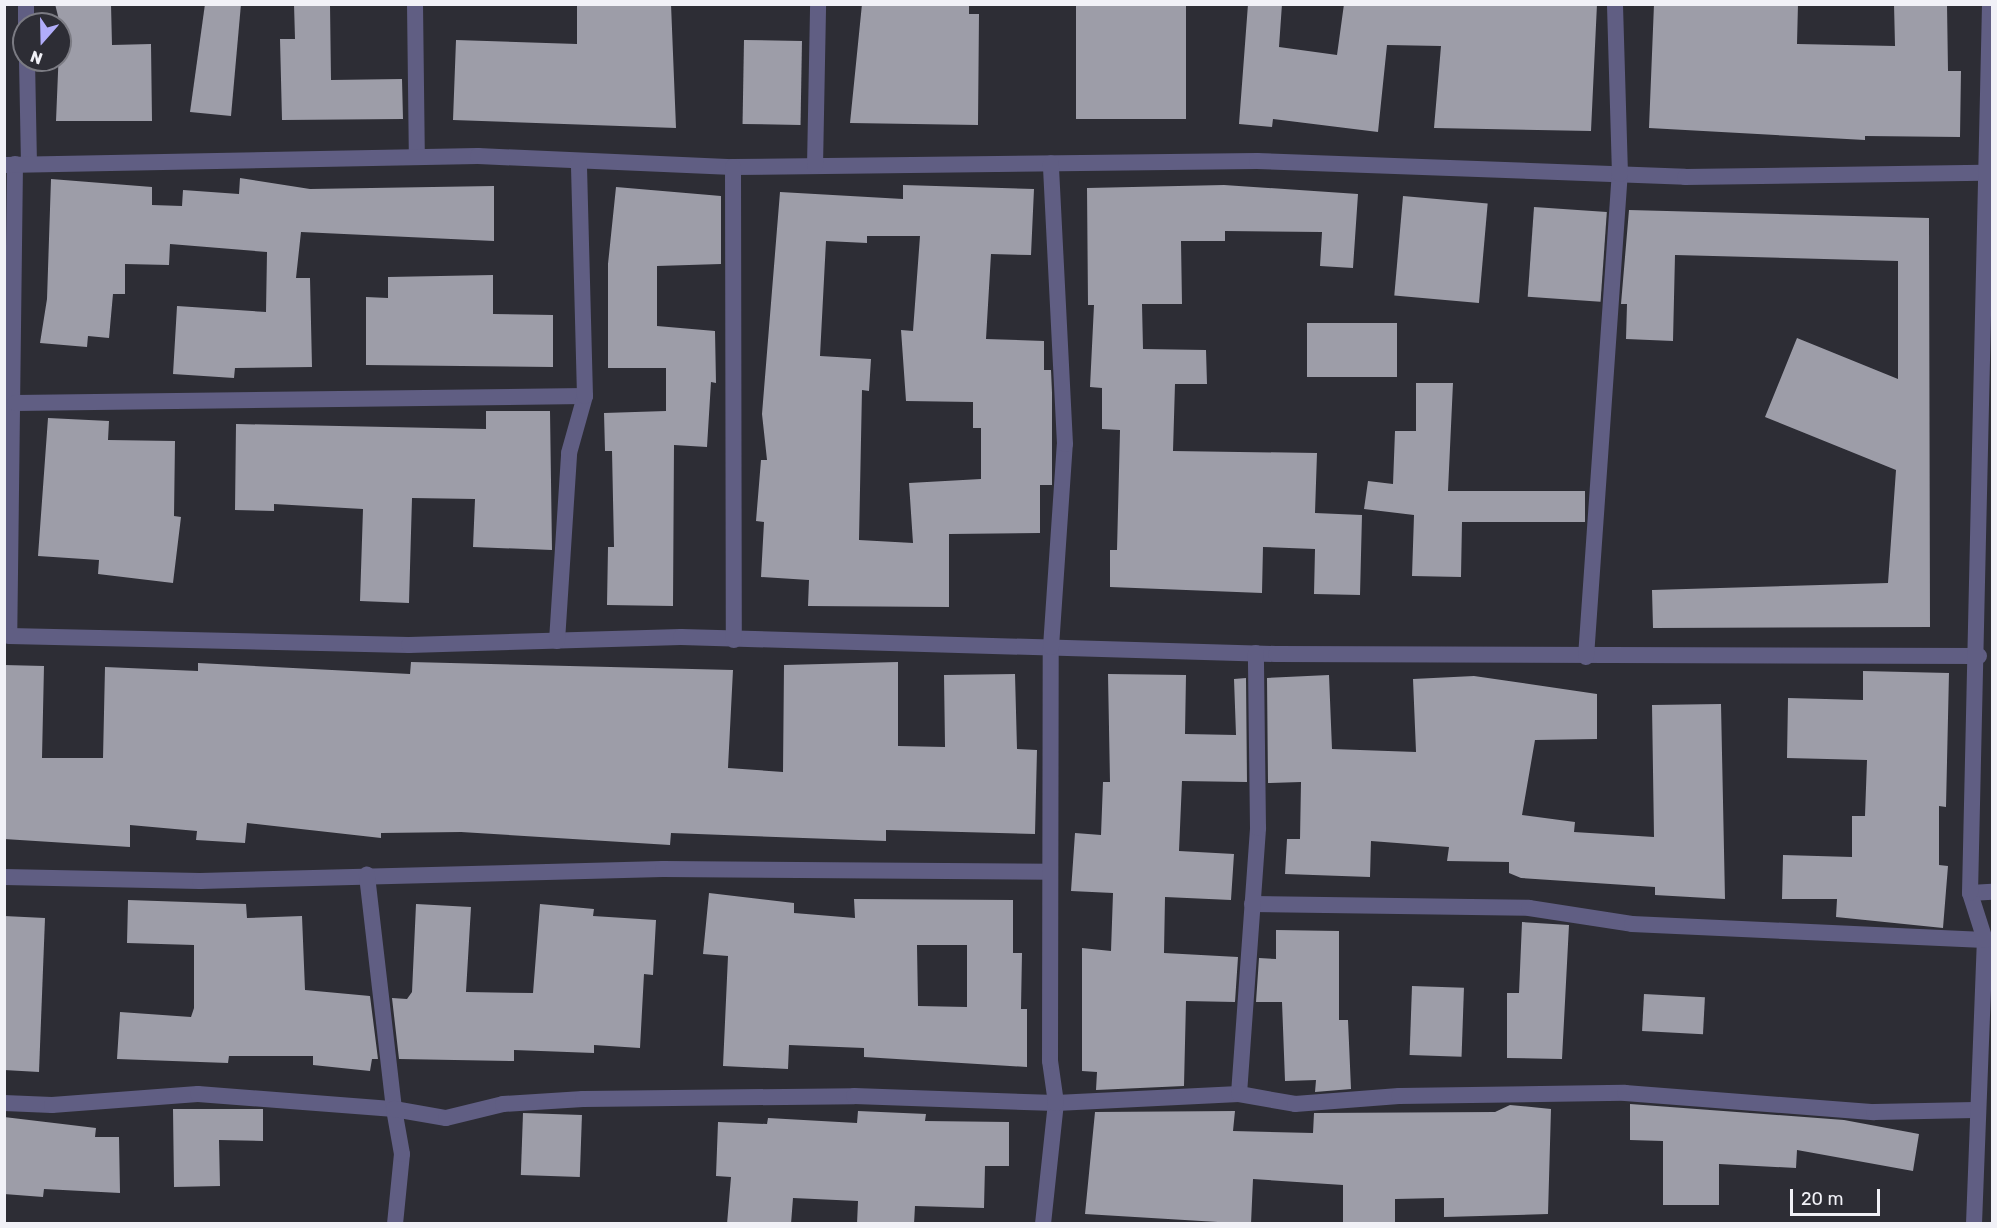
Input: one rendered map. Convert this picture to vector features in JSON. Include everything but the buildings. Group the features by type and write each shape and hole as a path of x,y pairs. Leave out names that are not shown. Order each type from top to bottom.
{"street":[{"path":"415,4 417,157"},
{"path":"815,166 818,4"},
{"path":"1586,657 1620,174 1615,4"},
{"path":"1974,1224 1975,1110 1985,940 1971,893 1987,283 1983,173 1990,4"},
{"path":"26,72 16,164 15,403 7,636 409,645 734,640 1256,653 1586,657 1979,656"},
{"path":"16,164 417,157 734,166 1257,161 1620,174 1983,173"},
{"path":"557,641 569,453 585,396 579,162"},
{"path":"1043,1224 1056,1103 1050,1061 1051,647 1065,444 1051,163"},
{"path":"734,166 734,640"},
{"path":"15,403 585,396"},
{"path":"1239,1094 1258,828 1256,653"},
{"path":"4,877 200,881 663,869 1050,872"},
{"path":"367,875 394,1109 402,1154 395,1224"},
{"path":"1971,893 1992,892"},
{"path":"1252,904 1529,908 1632,924 1985,940"},
{"path":"4,1103 52,1105 198,1094 394,1109 446,1118 503,1104 583,1099 854,1096 1056,1103 1239,1094 1295,1104 1400,1096 1625,1093 1874,1112 1975,1110"}]}
